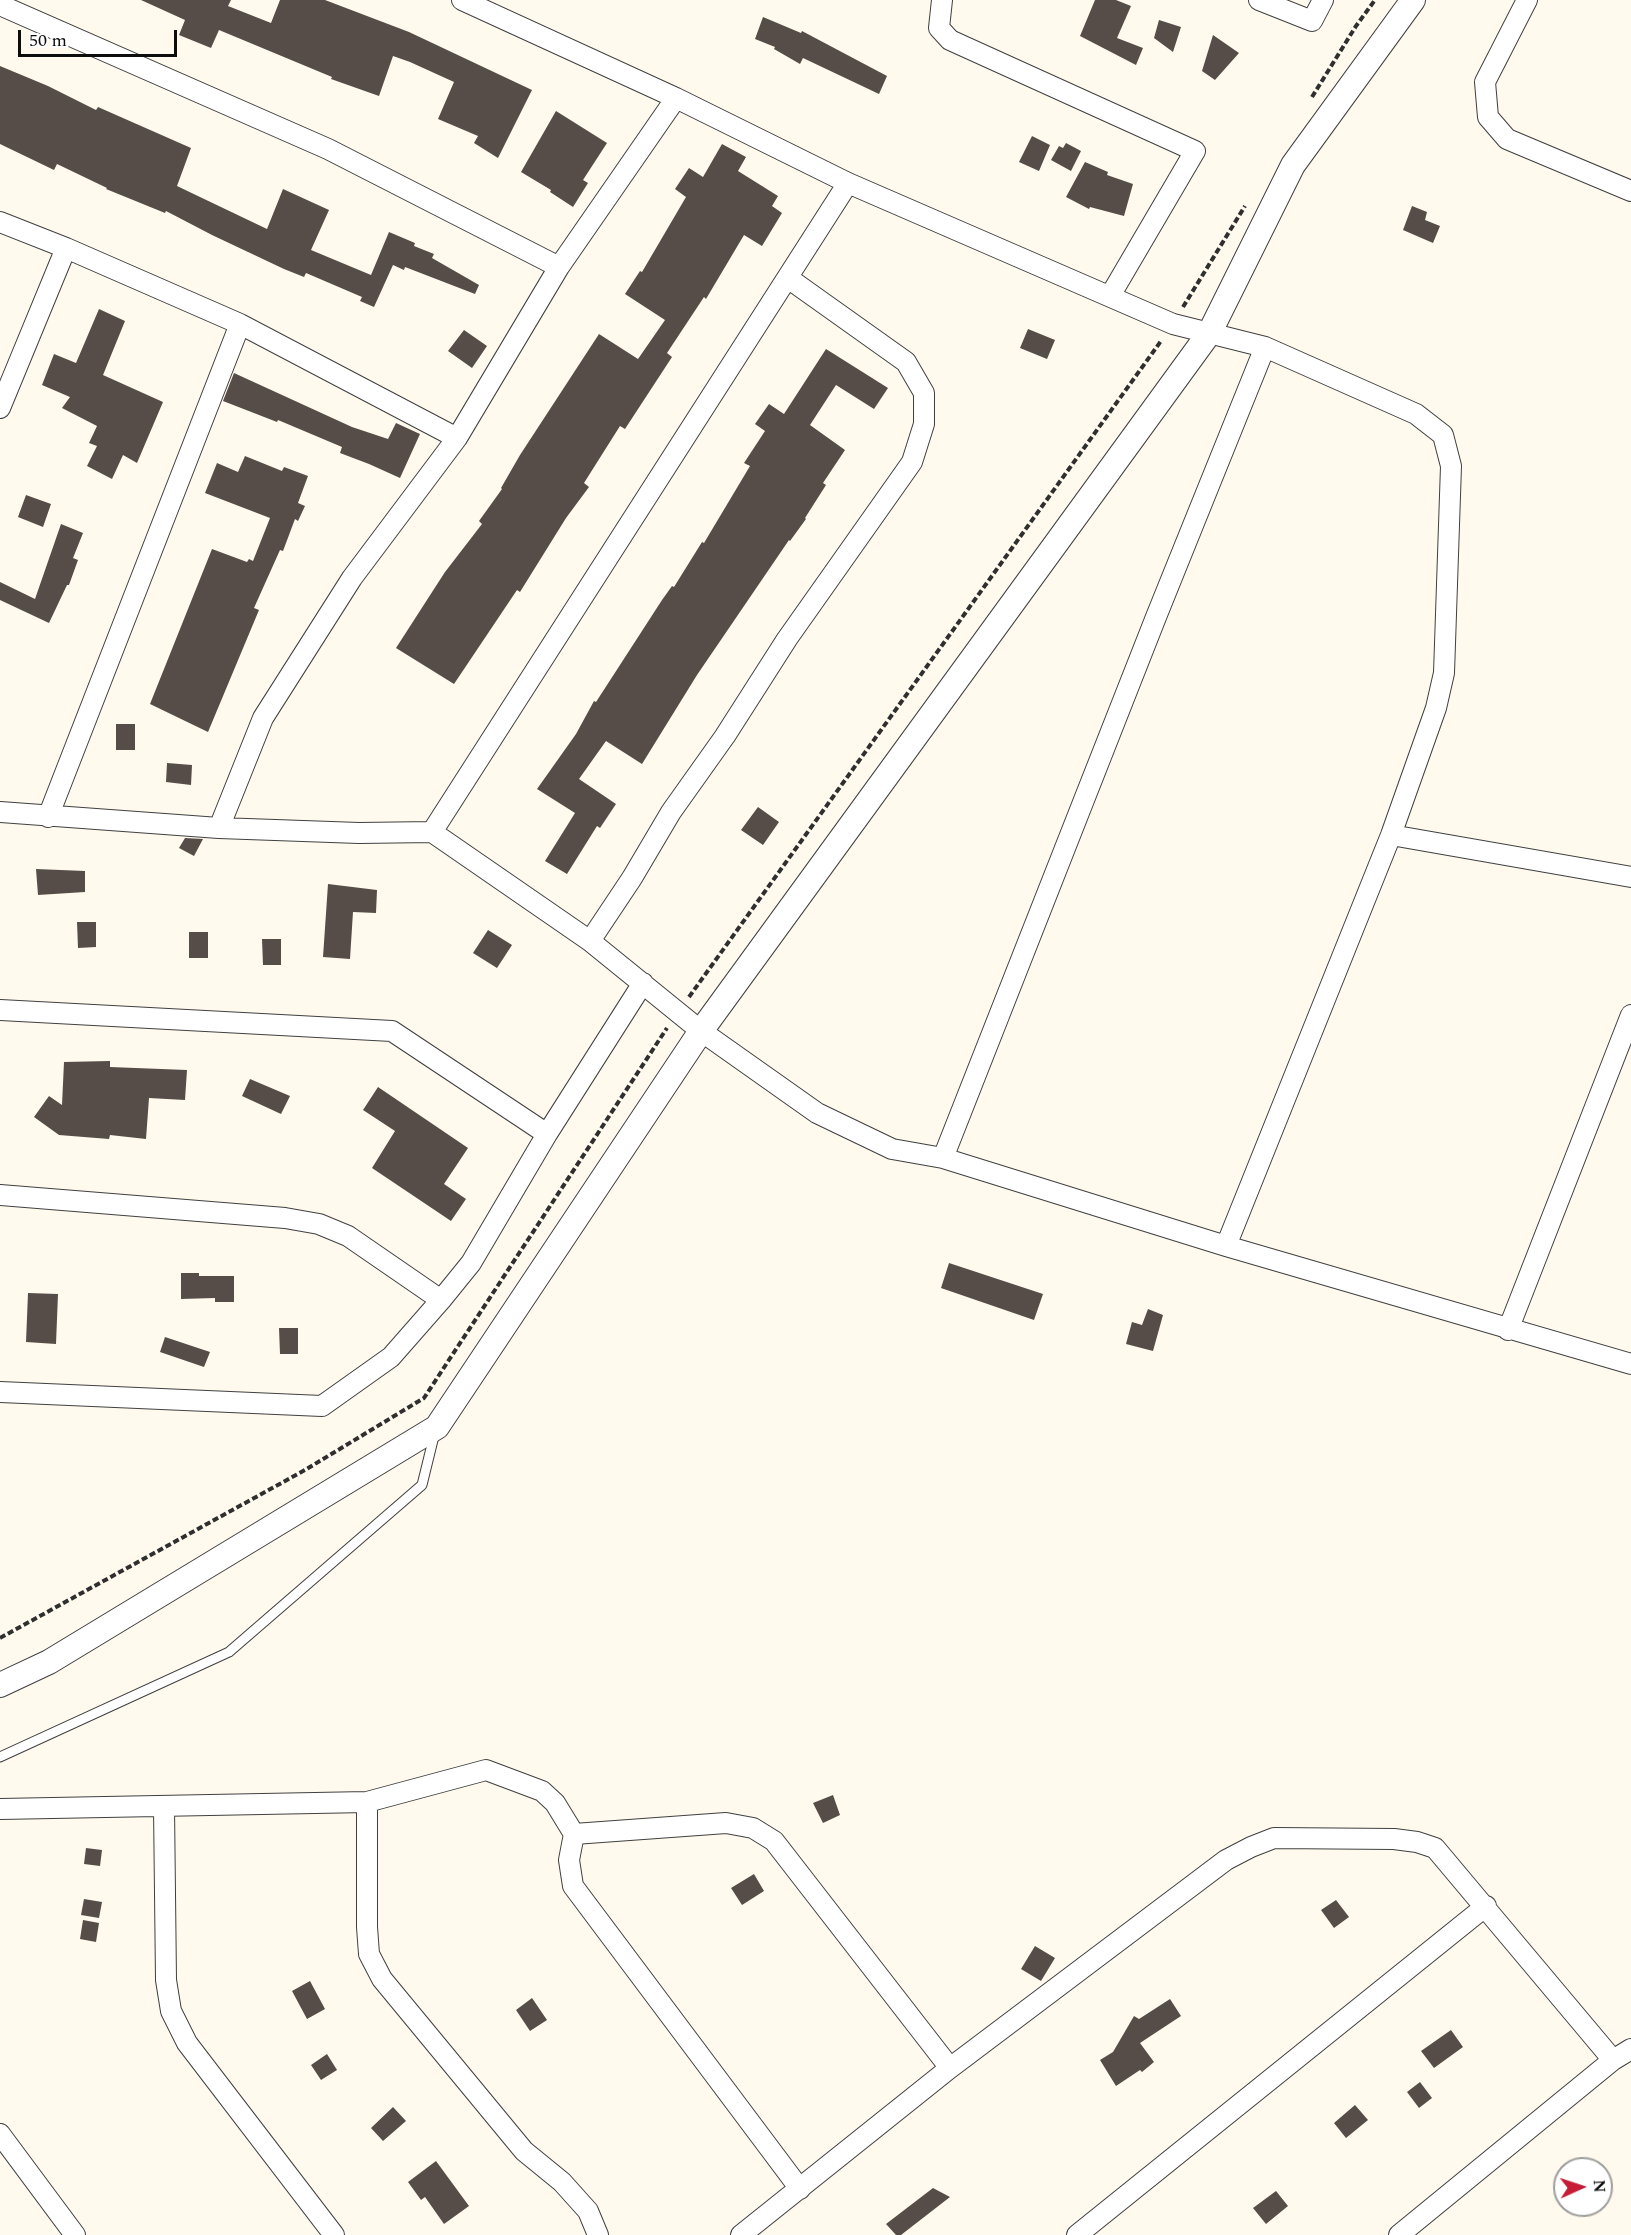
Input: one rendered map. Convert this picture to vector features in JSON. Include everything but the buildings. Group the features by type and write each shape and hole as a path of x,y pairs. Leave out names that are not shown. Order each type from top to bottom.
{"street":[{"path":"462,0 676,98 848,183 1173,324 1265,348 1416,414 1443,435 1451,466 1444,673 1436,708 1391,836 1226,1246"},
{"path":"942,0 939,28 950,40 1195,151 1110,296"},
{"path":"1258,0 1312,21 1323,0"},
{"path":"0,1685 49,1662 437,1427 701,1031 1210,332 1293,165 1413,0"},
{"path":"1527,0 1485,82 1488,117 1507,139 1631,191"},
{"path":"0,5 328,149 559,267"},
{"path":"219,828 263,718 352,578 457,438 559,267 676,98"},
{"path":"432,832 848,183"},
{"path":"0,222 66,248 240,324 457,438"},
{"path":"0,408 66,248"},
{"path":"590,941 632,878 671,812 725,736 787,639 912,462 924,424 924,393 906,362 788,278"},
{"path":"48,817 240,324"},
{"path":"943,1158 1156,617 1265,348"},
{"path":"0,812 219,828 359,833 432,832 590,941 677,1013 817,1113 892,1149 943,1158 1226,1246 1631,1364"},
{"path":"1391,836 1631,878"},
{"path":"0,1392 322,1406 391,1357 471,1263 547,1134 643,983"},
{"path":"0,1010 392,1031 547,1134"},
{"path":"1508,1330 1631,1015"},
{"path":"0,1195 285,1218 319,1224 348,1236 441,1300"},
{"path":"0,1809 367,1802 486,1770 542,1791 555,1803 574,1834 569,1860 573,1886 800,2189"},
{"path":"367,1802 369,1954 382,1979 524,2151 562,2182 588,2211 598,2235"},
{"path":"164,1807 166,1980 171,2012 187,2043 334,2235"},
{"path":"574,1834 726,1823 753,1828 774,1841 950,2068"},
{"path":"741,2235 950,2068 1226,1860 1274,1838 1394,1839 1418,1842 1436,1848 1613,2060"},
{"path":"1078,2235 1486,1906"},
{"path":"1399,2235 1613,2060 1631,2049"},
{"path":"0,2134 75,2235"}],"lane":[{"path":"0,1757 229,1652 422,1485 437,1427"}],"path":[{"path":"1307,105 1356,26 1375,0"},
{"path":"0,1638 305,1470 424,1398 677,1013 1173,324 1246,205"}]}
